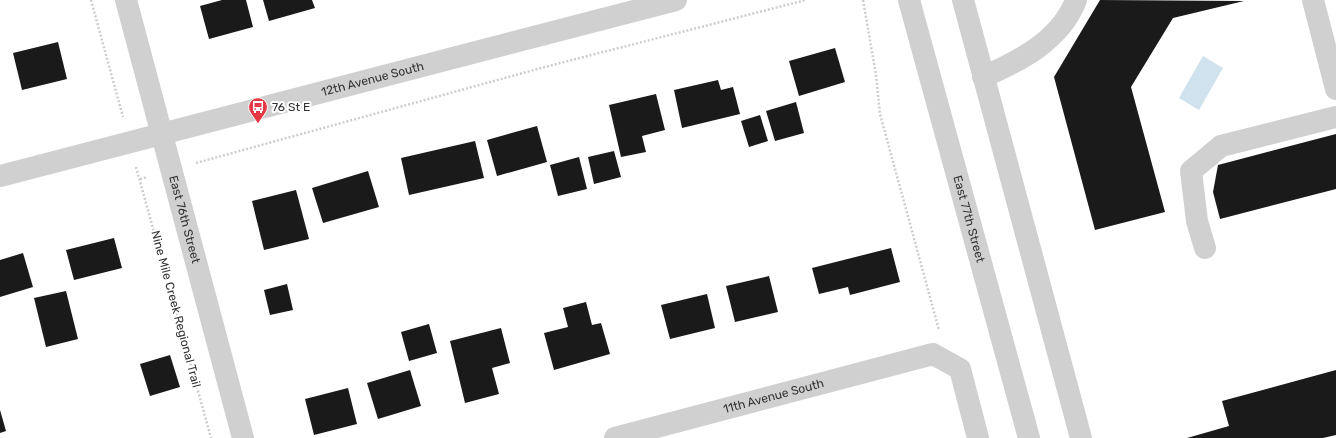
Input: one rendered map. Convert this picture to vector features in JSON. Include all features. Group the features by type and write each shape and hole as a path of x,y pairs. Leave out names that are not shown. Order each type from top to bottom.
{"street":[{"name":"East 76th Street","path":"126,0 243,438"},
{"name":"12th Avenue South","path":"0,176 676,0"},
{"name":"East 77th Street","path":"909,0 1029,438"},
{"path":"963,0 1080,438"},
{"path":"983,77 1009,66 1049,39 1063,23 1076,0"},
{"path":"1313,0 1336,89"},
{"path":"1205,248 1197,221 1191,171 1221,146 1336,116"},
{"name":"11th Avenue South","path":"614,438 933,354"},
{"path":"933,354 960,370 978,438"}],"path":[{"path":"91,0 124,122"},
{"path":"172,171 541,68 806,0"},
{"path":"863,0 876,75 880,114 939,329 933,354"},
{"name":"Nine Mile Creek Regional Trail","path":"172,171 140,179 211,438"}],"water":[{"path":"1203,56 1223,68 1199,110 1179,98"}],"building":[{"path":"222,0 246,0 253,27 209,39 200,6"},
{"path":"263,0 312,0 315,8 269,21"},
{"path":"1100,0 1244,1 1173,18 1131,87 1165,212 1095,230 1054,77"},
{"path":"58,42 67,79 22,90 13,53"},
{"path":"835,48 845,82 799,96 789,61"},
{"path":"718,80 721,90 733,87 740,114 682,128 674,90"},
{"path":"656,94 665,130 642,136 646,152 621,157 609,105"},
{"path":"796,102 804,133 775,141 766,111"},
{"path":"760,115 768,141 749,147 741,121"},
{"path":"537,126 547,162 497,176 487,140"},
{"path":"1336,134 1336,189 1220,219 1213,192 1218,165"},
{"path":"475,141 484,178 409,195 401,158"},
{"path":"614,151 621,177 594,184 588,157"},
{"path":"579,157 587,189 558,196 550,165"},
{"path":"368,171 379,207 323,223 312,188"},
{"path":"296,190 309,239 264,250 252,201"},
{"path":"114,238 122,268 74,280 66,250"},
{"path":"891,248 900,282 850,295 848,287 819,294 812,268"},
{"path":"23,253 33,287 0,297 0,260"},
{"path":"769,276 778,312 735,322 726,286"},
{"path":"287,284 293,310 270,315 264,290"},
{"path":"66,291 78,339 46,347 34,298"},
{"path":"707,294 715,328 670,339 661,305"},
{"path":"586,302 592,325 601,323 610,354 554,370 544,333 568,327 563,308"},
{"path":"429,324 437,353 409,361 401,332"},
{"path":"501,328 510,363 492,368 499,394 465,403 450,341"},
{"path":"170,355 180,387 150,396 140,364"},
{"path":"410,370 421,406 378,419 367,383"},
{"path":"1336,370 1336,435 1323,438 1187,438 1229,426 1222,401"},
{"path":"348,388 357,424 314,435 305,399"},
{"path":"0,410 6,431 0,433"}],"place":[{"name":"76 St E","path":"258,124"}]}
